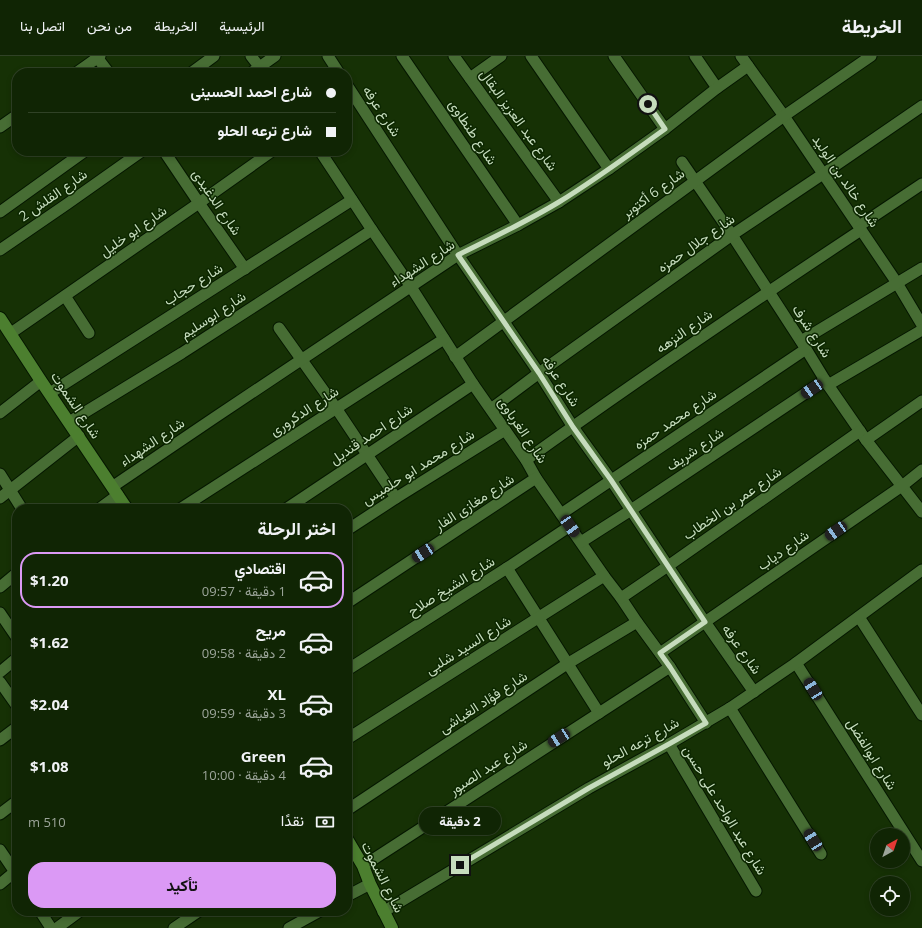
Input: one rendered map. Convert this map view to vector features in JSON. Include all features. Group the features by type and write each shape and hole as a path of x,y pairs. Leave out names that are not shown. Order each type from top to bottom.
{"street":[{"path":"198,68 214,56"},
{"path":"251,56 257,68"},
{"path":"261,68 275,56"},
{"path":"328,56 336,68"},
{"name":"شارع طنطاوى","path":"402,56 518,225"},
{"name":"شارع عبد العزيز البقال","path":"454,56 558,202"},
{"path":"470,78 501,56"},
{"path":"531,56 609,169"},
{"path":"614,56 665,129"},
{"path":"695,56 717,88"},
{"name":"شارع 6 أكتوبر","path":"455,357 784,116 871,56"},
{"path":"83,68 98,57 106,68"},
{"name":"شارع الشهداء","path":"103,504 115,491 214,418 458,255 518,225 558,202 609,169 665,129 717,88 745,59"},
{"name":"شارع خالد بن الوليد","path":"745,59 860,228 922,325"},
{"name":"شارع عرفه","path":"352,93 458,255 539,373 573,427 611,480 705,622 754,692"},
{"name":"شارع جلال حمزه","path":"491,409 732,235 922,106"},
{"path":"0,128 12,119"},
{"path":"0,212 78,156"},
{"name":"شارع القلش 2","path":"0,250 135,156"},
{"name":"شارع الدغيدى","path":"167,156 245,269"},
{"name":"شارع ابو خليل","path":"11,333 265,156"},
{"name":"شارع الغرباوى","path":"323,156 411,287 473,384 526,460 536,478 604,576 670,667 706,723"},
{"name":"شارع شرف","path":"682,162 732,235 804,345 826,382 863,436 922,512"},
{"name":"شارع النزهه","path":"526,460 922,184"},
{"name":"شارع حجاب","path":"50,393 352,200"},
{"name":"شارع ابوسليم","path":"69,422 182,354 372,230"},
{"name":"شارع محمد حمزه","path":"561,514 804,345 922,268"},
{"path":"65,296 89,333"},
{"name":"شارع الشموت","path":"0,318 41,382 50,393 124,504"},
{"path":"279,328 336,408 396,498"},
{"name":"شارع شريف","path":"580,542 826,382 922,330"},
{"name":"شارع الدكرورى","path":"188,504 444,339"},
{"path":"0,413 41,382"},
{"name":"شارع احمد قنديل","path":"294,504 473,384"},
{"name":"شارع عمر بن الخطاب","path":"621,598 863,436 922,401"},
{"name":"شارع محمد ابو حلميس","path":"352,527 505,430"},
{"path":"0,498 79,436"},
{"name":"شارع دياب","path":"660,653 902,486 922,470"},
{"path":"0,474 19,504"},
{"name":"شارع مغازى الفار","path":"352,600 536,478"},
{"name":"شارع الشيخ صلاح","path":"352,667 570,526"},
{"path":"507,568 599,713"},
{"name":"شارع ترعه الحلو","path":"383,912 589,788 669,744 730,708 796,663 922,570"},
{"name":"شارع السيد شلبى","path":"352,736 604,576"},
{"path":"0,587 12,578"},
{"path":"0,613 12,631"},
{"path":"859,617 922,715"},
{"name":"شارع فؤاد الغباشى","path":"352,807 567,664 637,622"},
{"path":"0,672 12,662"},
{"name":"شارع ابوالفضل","path":"796,663 922,861"},
{"name":"شارع عبد الصبور","path":"362,866 670,667"},
{"path":"0,682 12,699"},
{"path":"730,708 821,854"},
{"path":"0,740 12,731"},
{"name":"شارع عبد الواحد على حسن","path":"669,744 756,891"},
{"path":"0,814 12,805"},
{"name":"شارع الشموت","path":"352,848 392,928"},
{"path":"0,850 12,866"},
{"path":"0,884 12,875"},
{"path":"352,893 370,884"},
{"path":"43,916 50,928"},
{"path":"57,928 73,916"},
{"path":"174,928 192,916"},
{"path":"289,928 311,916"}],"route":[{"path":"460,865 589,788 706,723 660,653 705,622 611,480 573,427 539,373 458,255 518,225 558,202 609,169 665,129 648,104"}]}
